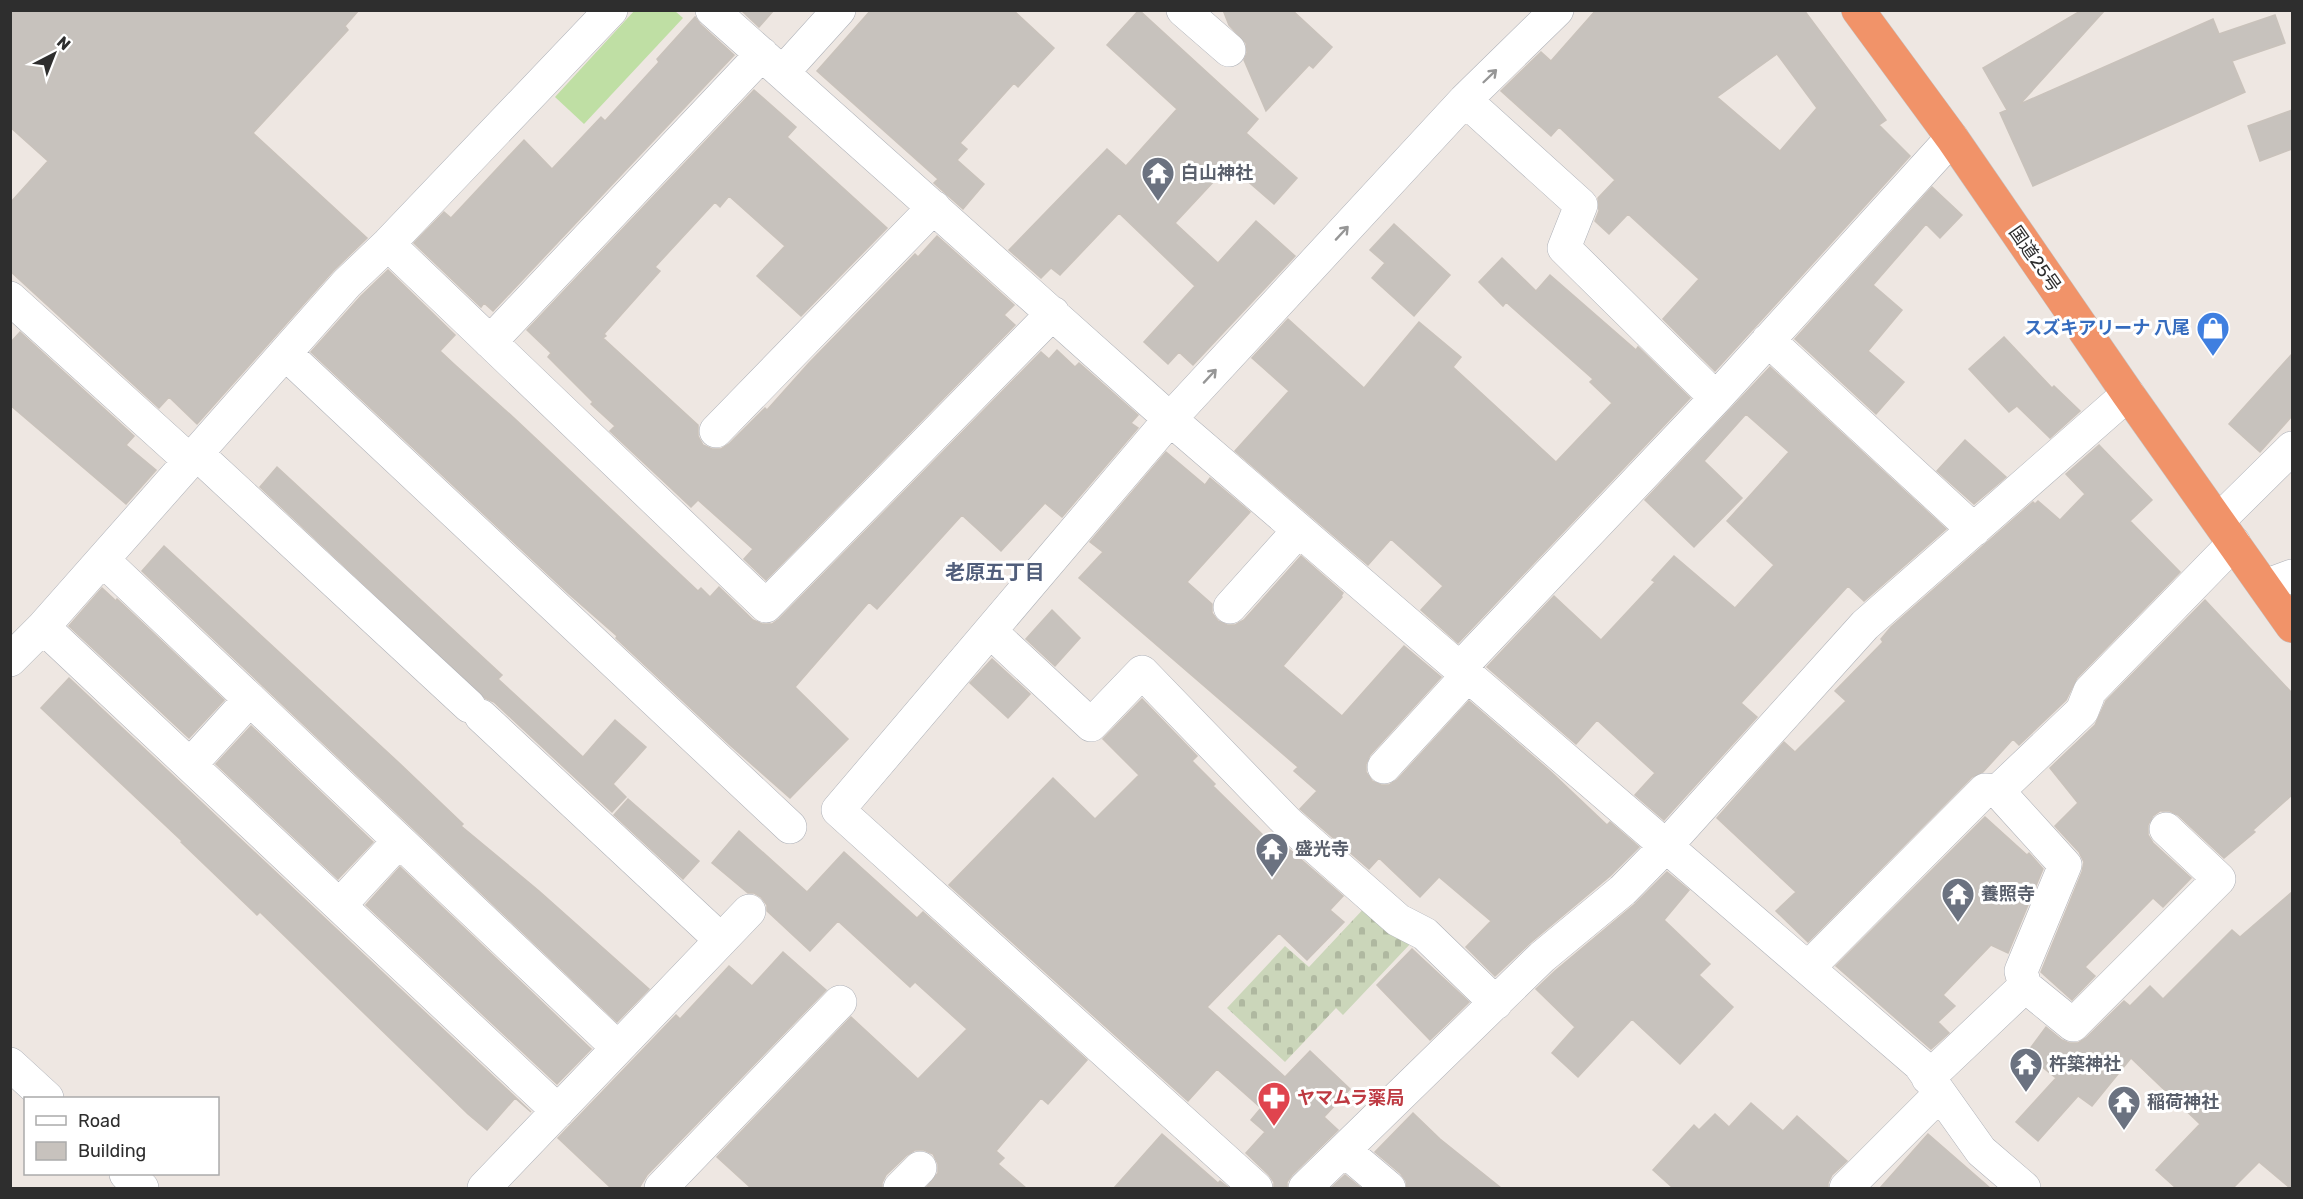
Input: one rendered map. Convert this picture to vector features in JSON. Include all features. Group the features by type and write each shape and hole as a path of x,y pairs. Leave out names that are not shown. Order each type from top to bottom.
{"highway":[{"name":"国道25号","path":"1858,10 1952,138 2128,394 2227,532 2278,581 2292,626"}],"street":[{"path":"10,660 103,560 347,283 388,244 611,10"},
{"path":"712,10 1170,418 1919,1064 1981,1151 2024,1188"},
{"path":"490,342 773,63 839,10"},
{"path":"1183,10 1229,50"},
{"path":"1256,1188 838,810 1170,418 1465,100 1557,10"},
{"path":"1465,100 1581,205 1564,248 1716,398"},
{"path":"1384,767 1464,671 1952,138"},
{"path":"716,431 934,207"},
{"path":"388,244 766,606 1053,313"},
{"path":"10,298 193,457 475,711 721,940"},
{"path":"1768,340 1974,530"},
{"path":"285,353 790,827"},
{"path":"1305,1188 1542,957 1623,890 1666,846 1865,625 2128,394"},
{"path":"1998,791 2082,711 2090,691 2227,532 2292,448"},
{"path":"1230,607 1299,530"},
{"path":"103,560 618,1048"},
{"path":"43,627 558,1111"},
{"path":"991,632 1090,725 1142,672 1288,823 1398,920 1425,934 1496,1003"},
{"path":"190,765 250,699"},
{"path":"1808,968 1985,790 1998,791 2065,866 2021,970 2025,986 2073,1025 2219,879 2166,829"},
{"path":"340,905 399,841"},
{"path":"484,1188 749,910"},
{"path":"1846,1188 2025,986"},
{"path":"661,1188 840,1002"},
{"path":"10,1064 46,1097"},
{"path":"1344,1150 1389,1188"},
{"path":"128,1175 142,1188"}],"green space":[{"path":"635,10 675,11 683,18 584,124 555,97"},
{"path":"1368,904 1411,943 1343,1015 1336,1008 1285,1062 1227,1008 1285,946 1309,967"}],"building":[{"path":"10,10 359,10 345,26 348,30 253,133 367,238 333,271 197,424 169,397 159,408 10,271 10,203 48,161 10,127"},
{"path":"741,10 774,10 759,27"},
{"path":"871,10 1013,10 1054,48 1018,87 1014,83 960,143 967,149 957,160 984,184 963,209 934,183 938,179 817,71"},
{"path":"1139,10 1258,119 1246,133 1297,178 1274,204 1229,165 1175,223 1218,263 1256,221 1295,256 1193,365 1179,352 1168,364 1144,342 1195,286 1119,213 1060,275 1051,268 1041,278 1009,250 1107,149 1126,166 1177,109 1107,45"},
{"path":"1223,10 1292,10 1332,47 1313,68 1309,65 1266,111 1244,60 1247,53 1246,43 1229,25"},
{"path":"1596,10 1804,10 1886,120 1879,125 1910,156 1715,371 1663,319 1699,279 1628,214 1609,234 1595,221 1599,211 1598,198 1615,180 1559,127 1551,136 1501,91 1541,52 1551,61","holes":["1777,54 1817,108 1780,151 1717,97"]},
{"path":"2082,10 2105,10 2020,104 2213,19 2219,34 2275,15 2285,43 2232,61 2245,92 2033,186 2000,113 2007,110 1983,68"},
{"path":"695,17 734,55 493,311 484,303 481,307 414,243 444,212 451,218 524,140 552,169 601,117 605,121 659,62 657,59"},
{"path":"754,90 796,127 787,137 887,228 801,316 757,276 785,246 729,196 720,207 715,202 655,267 660,271 604,334 606,336 603,338 698,425 698,436 703,445 712,449 721,449 729,444 765,408 767,410 809,363 915,254 918,257 937,236 1014,305 1004,315 1015,325 766,580 744,559 753,549 698,500 691,507 610,431 615,426 591,404 593,402 548,357 551,353 527,330"},
{"path":"2292,110 2292,149 2260,161 2248,126"},
{"path":"1932,187 1962,215 1940,238 1926,224 1873,285 1902,310 1868,351 1904,382 1876,414 1795,339"},
{"path":"1394,224 1450,275 1414,316 1372,278 1385,263 1370,250"},
{"path":"1502,258 1536,291 1550,275 1636,350 1638,347 1690,398 1458,643 1421,610 1443,586 1391,539 1368,565 1235,451 1289,391 1252,358 1288,319 1364,388 1419,322 1461,357 1453,367 1556,462 1612,403 1590,382 1593,379 1506,302 1503,306 1479,282"},
{"path":"388,270 455,335 440,351 698,591 701,588 710,597 719,587 753,620 762,624 772,624 779,619 1041,352 1049,359 1057,350 1075,367 1079,363 1138,415 1131,423 1138,428 1062,517 1045,503 1001,551 962,515 877,609 869,602 795,687 848,739 790,798 730,745 616,638 617,636 568,593 311,352 361,296"},
{"path":"20,332 134,436 126,445 156,470 126,504 10,405 10,343"},
{"path":"2004,337 2052,388 2054,386 2080,411 2050,438 2017,406 2009,412 1969,369"},
{"path":"2292,354 2292,416 2260,452 2229,424"},
{"path":"1770,367 1946,529 1864,601 1848,586 1741,703 1757,717 1664,820 1635,795 1655,773 1597,720 1576,744 1487,667 1554,596 1601,640 1655,582 1652,580 1674,556 1735,608 1774,565 1727,521 1789,452 1746,414 1704,461 1742,498 1694,547 1645,500"},
{"path":"1965,440 2006,477 1974,504 1937,471"},
{"path":"2099,445 2152,500 2130,521 2180,572 2077,678 2066,700 2019,745 2013,739 1983,772 1972,777 1808,942 1776,911 1796,892 1717,818 1784,742 1795,752 1846,701 1835,691 1883,642 1881,639 1891,627 2033,502 2035,504 2038,501 2060,520 2085,494 2066,474"},
{"path":"1166,452 1205,485 1210,478 1250,512 1187,582 1212,604 1212,613 1218,621 1227,625 1235,625 1244,620 1301,556 1343,593 1283,666 1342,716 1404,646 1441,677 1370,755 1366,764 1366,772 1372,781 1381,785 1389,785 1397,780 1469,701 1551,772 1607,825 1610,822 1639,847 1610,876 1530,943 1495,976 1466,947 1491,921 1439,877 1420,897 1379,858 1369,869 1300,809 1317,791 1294,771 1298,767 1079,578 1103,552 1090,542"},
{"path":"277,467 502,675 498,679 583,757 615,720 646,747 613,784 626,797 612,812 494,702 485,698 260,487"},
{"path":"164,546 397,761 463,824 461,826 539,891 649,989 617,1022 142,571"},
{"path":"102,588 116,601 117,599 224,700 189,738 69,626"},
{"path":"2205,600 2292,693 2292,795 2253,830 2255,832 2224,858 2178,815 2170,811 2160,811 2153,816 2148,825 2148,835 2153,843 2191,878 2163,907 2153,898 2085,967 2095,976 2072,1000 2041,972 2084,862 2079,852 2055,826 2078,803 2050,768 2095,725 2106,701"},
{"path":"1052,610 1080,638 1055,666 1026,639"},
{"path":"992,659 1030,694 1008,718 970,683"},
{"path":"69,678 531,1112 515,1098 487,1130 468,1114 260,912 257,915 41,708"},
{"path":"1142,699 1197,756 1192,761 1215,784 1213,786 1269,841 1274,836 1343,896 1330,910 1344,922 1307,960 1279,933 1207,1007 1285,1077 1310,1051 1350,1089 1324,1117 1338,1130 1292,1175 1287,1182 1287,1188 1274,1188 1274,1182 1269,1175 1246,1153 1265,1132 1251,1120 1261,1108 1217,1069 1188,1101 949,885 1053,778 1095,819 1139,775 1103,739"},
{"path":"251,726 373,842 338,879 216,764"},
{"path":"628,799 699,861 683,879 614,815"},
{"path":"1985,817 2027,855 2029,853 2043,869 2008,953 1991,945 1943,995 1955,1006 1938,1022 1949,1033 1931,1049 1836,966"},
{"path":"739,831 807,892 844,852 917,918 923,912 1087,1060 1048,1104 1041,1098 996,1151 1004,1158 998,1164 1026,1188 926,1188 938,1173 938,1164 933,1154 924,1150 915,1150 907,1155 886,1175 882,1188 751,1188 717,1157 851,1017 918,1079 967,1029 915,982 910,987 838,921 810,951 767,911 767,905 761,897 748,893 712,863"},
{"path":"400,867 591,1049 557,1084 366,905"},
{"path":"1667,872 1689,890 1664,920 1710,964 1699,975 1733,1007 1680,1064 1632,1019 1578,1077 1552,1053 1575,1027 1536,989 1635,904"},
{"path":"2292,892 2292,1188 2259,1162 2233,1188 2176,1188 2156,1170 2200,1124 2131,1058 2092,1106 2078,1096 2038,1141 2016,1122 2056,1078 2026,1054 2046,1027 2062,1040 2078,1043 2124,1001 2130,1006 2150,986 2163,999 2232,930 2240,937"},
{"path":"1412,949 1469,1002 1430,1040 1377,985"},
{"path":"783,952 826,990 647,1175 639,1188 611,1188 558,1138 676,1015 680,1019 729,966 752,986"},
{"path":"1751,1103 1783,1131 1797,1116 1847,1161 1832,1175 1828,1188 1673,1188 1653,1170 1694,1125 1699,1130 1715,1114 1729,1127"},
{"path":"1413,1113 1440,1139 1501,1188 1407,1188 1406,1181 1401,1174 1375,1152"},
{"path":"1162,1134 1218,1183 1220,1181 1229,1188 1114,1188"},
{"path":"1928,1134 1990,1188 1880,1188"},
{"path":"1345,1175 1361,1188 1331,1188"}],"place":[{"name":"白山神社","path":"1158,202"},
{"name":"スズキアリーナ 八尾","path":"2213,357"},
{"name":"盛光寺","path":"1272,878"},
{"name":"養照寺","path":"1958,923"},
{"name":"杵築神社","path":"2026,1093"},
{"name":"ヤマムラ薬局","path":"1274,1127"},
{"name":"稲荷神社","path":"2124,1131"}],"district":[{"name":"老原五丁目","path":"995,572"}]}
